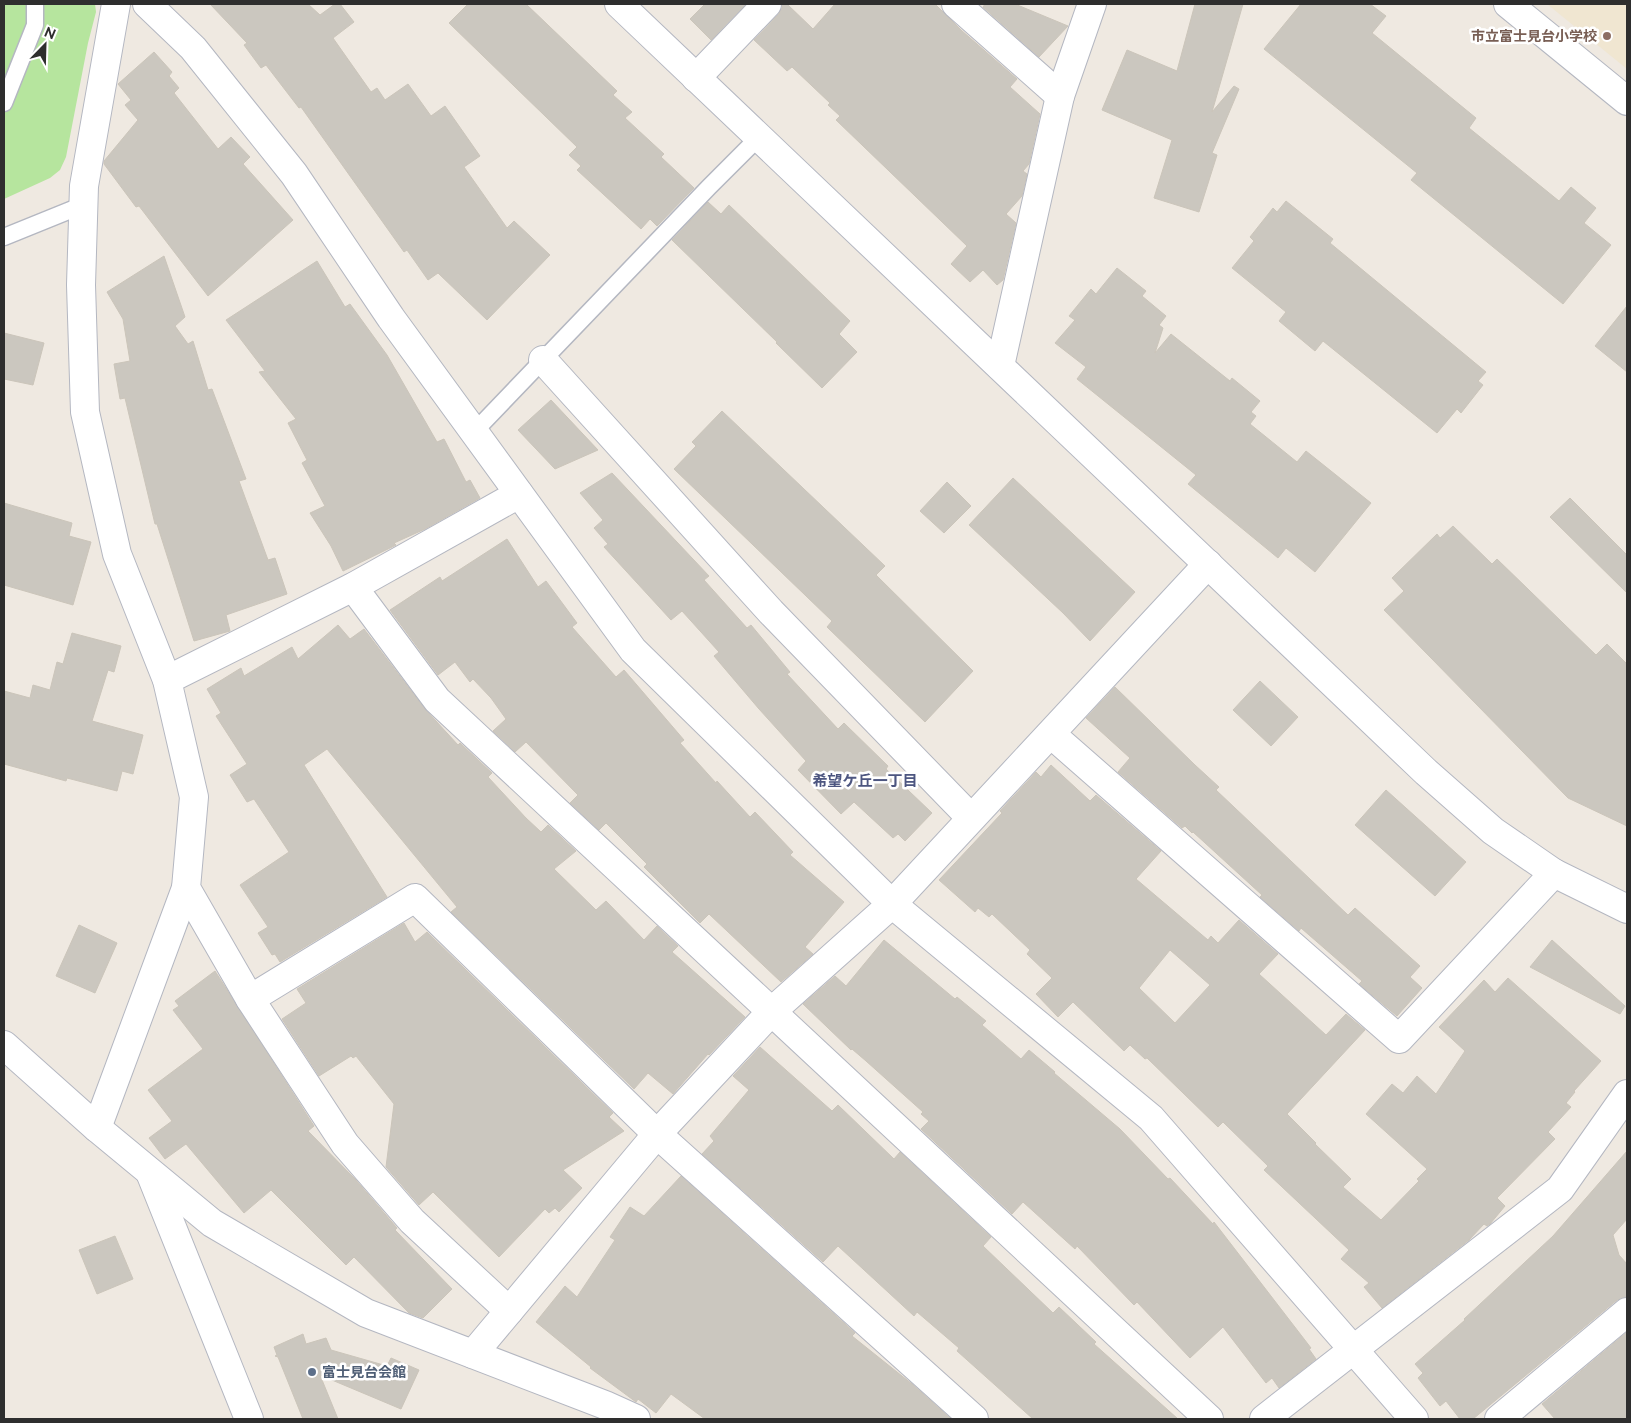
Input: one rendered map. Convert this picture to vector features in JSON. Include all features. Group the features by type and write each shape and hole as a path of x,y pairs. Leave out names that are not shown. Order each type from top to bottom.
{"street":[{"path":"97,1128 186,888 194,797 167,680 117,554 85,412 80,285 84,186 116,4"},
{"path":"146,4 193,48 294,174 391,318 633,650 892,904 1151,1118 1414,1419"},
{"path":"618,4 1426,772 1493,831 1554,873 1627,909"},
{"path":"696,78 767,4"},
{"path":"956,4 1060,96"},
{"path":"1000,366 1060,96 1092,4"},
{"path":"1508,4 1627,100"},
{"path":"543,360 770,612 971,818"},
{"path":"167,680 353,587 519,494"},
{"path":"473,1354 658,1134 771,1012 892,904 1208,564"},
{"path":"353,587 437,700 1208,1419"},
{"path":"1051,734 1399,1039 1554,873"},
{"path":"186,888 250,999 345,1144 412,1221 509,1310"},
{"path":"250,999 416,898 658,1134 974,1419"},
{"path":"4,1046 97,1128 212,1223 366,1313 473,1354 602,1412 636,1419"},
{"path":"1264,1419 1354,1351 1560,1189 1627,1094"},
{"path":"150,1172 249,1419"},
{"path":"1499,1419 1627,1312"}],"lane":[{"path":"4,103 36,25 35,4"},
{"path":"474,432 758,138"},
{"path":"4,237 83,206"}],"shaded area":[{"name":"市立富士見台小学校","path":"1547,4 1627,4 1627,69"}],"green space":[{"path":"4,4 95,4 96,12 88,43 66,157 60,170 50,178 4,199"}],"building":[{"path":"210,4 308,4 320,15 335,4 340,4 354,22 333,38 371,92 377,88 385,100 408,84 431,116 445,106 480,156 464,167 507,228 514,221 550,255 487,320 438,273 428,280 407,250 404,252 301,107 299,108 266,65 261,68 244,45 247,43"},
{"path":"468,4 526,4 617,91 613,95 632,112 625,118 664,154 661,157 694,188 657,226 650,219 641,229 577,170 581,166 569,155 577,147 449,23"},
{"path":"705,4 746,4 711,40 690,19"},
{"path":"782,4 787,4 813,29 835,4 935,4 961,30 1017,79 1010,87 1040,114 1029,164 1023,171 1027,174 1022,196 1006,214 1016,223 1003,280 997,285 983,270 970,282 951,264 967,246 836,120 840,116 828,105 830,103 792,67 787,71 754,40 778,15"},
{"path":"985,4 1015,4 1068,26 1039,57 983,7"},
{"path":"1195,4 1243,4 1212,112 1234,86 1239,89 1212,153 1217,155 1199,212 1154,198 1172,140 1102,110 1127,50 1177,71"},
{"path":"1301,4 1370,4 1386,16 1372,33 1476,118 1469,128 1559,201 1571,187 1596,208 1584,223 1611,245 1563,304 1411,180 1417,173 1264,49"},
{"path":"154,52 172,72 169,76 179,88 174,93 218,149 231,137 250,157 243,164 293,220 208,296 104,164 104,161 138,120 125,105 131,100 118,84"},
{"path":"1286,201 1333,239 1330,243 1486,372 1478,381 1483,385 1461,413 1457,409 1437,433 1323,341 1315,351 1279,321 1286,312 1232,268 1254,241 1250,237 1273,208 1277,212"},
{"path":"708,202 721,214 729,205 850,321 839,334 857,352 822,388 672,240"},
{"path":"164,256 185,317 175,326 188,344 193,341 208,390 212,389 246,479 239,481 268,560 275,558 287,594 226,615 230,631 194,641 157,524 155,524 125,398 120,399 114,364 130,361 123,319 107,292"},
{"path":"317,261 345,307 350,304 387,355 437,442 444,439 466,482 470,480 480,498 425,529 394,543 396,545 343,571 331,546 310,513 325,506 302,463 307,460 288,423 296,419 259,372 265,371 226,320"},
{"path":"1117,268 1146,291 1142,296 1166,316 1159,325 1163,328 1155,353 1171,334 1230,381 1232,378 1260,401 1251,412 1256,416 1250,424 1297,462 1306,451 1371,503 1315,572 1286,548 1278,558 1188,484 1196,475 1077,379 1086,367 1055,343 1075,320 1069,316 1091,289 1096,294"},
{"path":"1627,306 1627,372 1595,346"},
{"path":"4,333 44,343 33,385 4,379"},
{"path":"551,400 598,450 555,469 518,430"},
{"path":"722,411 885,566 876,575 973,671 925,722 827,627 832,621 674,469 696,446 692,442"},
{"path":"612,473 709,576 704,580 747,628 751,625 790,672 787,674 838,729 844,723 888,766 886,769 932,813 905,841 898,834 893,838 854,802 841,814 798,770 806,761 714,656 719,652 682,611 671,620 604,547 608,544 594,528 603,520 580,493"},
{"path":"1013,478 1135,592 1090,641 1063,613 969,525"},
{"path":"947,482 971,506 944,533 920,511"},
{"path":"1570,498 1627,555 1627,593 1550,517"},
{"path":"4,503 72,523 69,536 91,542 73,605 4,585"},
{"path":"1453,526 1492,564 1497,559 1596,655 1607,644 1627,664 1627,826 1568,798 1384,610 1404,591 1392,578 1437,534 1440,538"},
{"path":"507,539 538,587 546,581 577,623 572,627 616,677 624,670 684,740 680,743 716,783 717,781 750,817 755,812 793,852 790,855 844,902 805,947 813,954 781,982 709,914 700,923 644,867 647,864 606,823 599,830 570,803 578,795 526,742 515,752 493,731 506,719 491,698 473,679 470,682 455,662 438,675 390,610 440,577 442,581"},
{"path":"338,625 350,639 364,629 425,709 458,745 460,743 492,773 488,777 526,818 541,832 548,825 576,851 554,869 596,910 606,901 644,940 657,926 678,946 672,952 745,1017 708,1054 673,1094 648,1073 634,1089 451,912 457,907 327,749 304,765 387,897 280,962 275,954 272,955 258,933 268,927 240,885 289,852 254,799 247,802 230,775 247,764 216,716 221,713 207,689 241,668 244,676 292,647 298,659"},
{"path":"72,633 121,646 114,672 108,670 92,721 143,735 133,774 122,771 117,791 67,778 66,781 4,764 4,691 30,698 33,685 50,690 57,662 63,664"},
{"path":"1260,681 1298,717 1271,746 1233,710"},
{"path":"1115,687 1219,787 1216,790 1348,915 1355,908 1420,966 1410,977 1422,988 1397,1016 1359,984 1362,981 1301,928 1299,931 1260,897 1262,895 1193,832 1185,826 1182,828 1118,772 1130,758 1086,718"},
{"path":"1051,765 1090,801 1096,795 1161,851 1136,879 1208,940 1211,936 1218,943 1239,920 1278,954 1259,974 1326,1035 1346,1014 1365,1030 1287,1114 1351,1179 1343,1187 1381,1220 1419,1181 1417,1179 1427,1169 1366,1114 1392,1084 1403,1093 1417,1076 1436,1094 1465,1051 1439,1027 1484,980 1495,992 1508,978 1601,1061 1574,1091 1566,1103 1571,1107 1548,1132 1555,1139 1497,1198 1505,1206 1490,1224 1487,1226 1484,1224 1469,1240 1382,1308 1364,1287 1369,1283 1341,1259 1349,1250 1264,1170 1268,1166 1223,1122 1218,1127 1147,1058 1145,1059 1130,1045 1124,1051 1073,1002 1058,1017 1036,994 1052,978 1027,954 1030,950 992,914 989,917 978,908 975,912 939,880 1002,813 1000,811 1036,772 1041,777","holes":["1170,950 1210,985 1175,1023 1139,988"]},
{"path":"1386,790 1466,862 1435,896 1355,825"},
{"path":"404,923 415,942 427,932 613,1113 609,1117 624,1131 563,1170 582,1188 559,1212 555,1208 549,1213 545,1209 499,1257 433,1192 419,1205 386,1167 394,1104 356,1056 353,1058 351,1056 319,1076 282,1019 306,1003 297,989"},
{"path":"79,925 117,943 95,993 56,976"},
{"path":"884,940 955,999 957,997 986,1021 982,1025 1021,1059 1029,1050 1120,1129 1213,1224 1214,1222 1311,1348 1309,1349 1316,1359 1279,1388 1272,1378 1266,1383 1223,1327 1190,1358 1137,1302 1134,1305 1077,1246 1075,1249 1023,1202 1012,1214 921,1129 929,1121 921,1114 923,1112 851,1050 803,1004 835,976 846,986"},
{"path":"1552,940 1625,1006 1620,1014 1530,967"},
{"path":"215,971 314,1126 308,1131 355,1179 397,1228 395,1230 452,1289 423,1318 409,1313 354,1257 346,1265 271,1190 244,1213 186,1144 165,1159 149,1138 172,1121 148,1090 203,1049 173,1010 179,1006 175,1001"},
{"path":"760,1047 832,1111 838,1105 894,1159 900,1152 991,1237 983,1246 1053,1313 1059,1307 1096,1342 1094,1344 1178,1419 1033,1419 957,1351 959,1348 917,1312 914,1316 838,1246 823,1262 702,1154 714,1141 710,1136 749,1090 733,1076"},
{"path":"1627,1151 1627,1219 1613,1235 1619,1255 1627,1264 1627,1297 1617,1300 1473,1419 1460,1419 1446,1401 1440,1406 1418,1378 1423,1373 1415,1364 1465,1320 1553,1236"},
{"path":"681,1176 855,1333 852,1336 912,1384 951,1419 705,1419 671,1394 656,1413 638,1399 636,1402 590,1368 536,1322 565,1286 577,1297 615,1240 610,1237 630,1207 644,1216"},
{"path":"115,1236 133,1279 97,1294 79,1250"},
{"path":"1627,1332 1627,1419 1555,1419 1542,1404"},
{"path":"303,1334 306,1344 326,1338 331,1350 387,1366 391,1358 419,1370 401,1409 320,1375 338,1419 303,1419 278,1357 275,1356 277,1355 274,1347"}],"place":[{"name":"市立富士見台小学校","path":"1607,36"},
{"name":"富士見台会館","path":"312,1372"}],"district":[{"name":"希望ケ丘一丁目","path":"865,781"}]}
